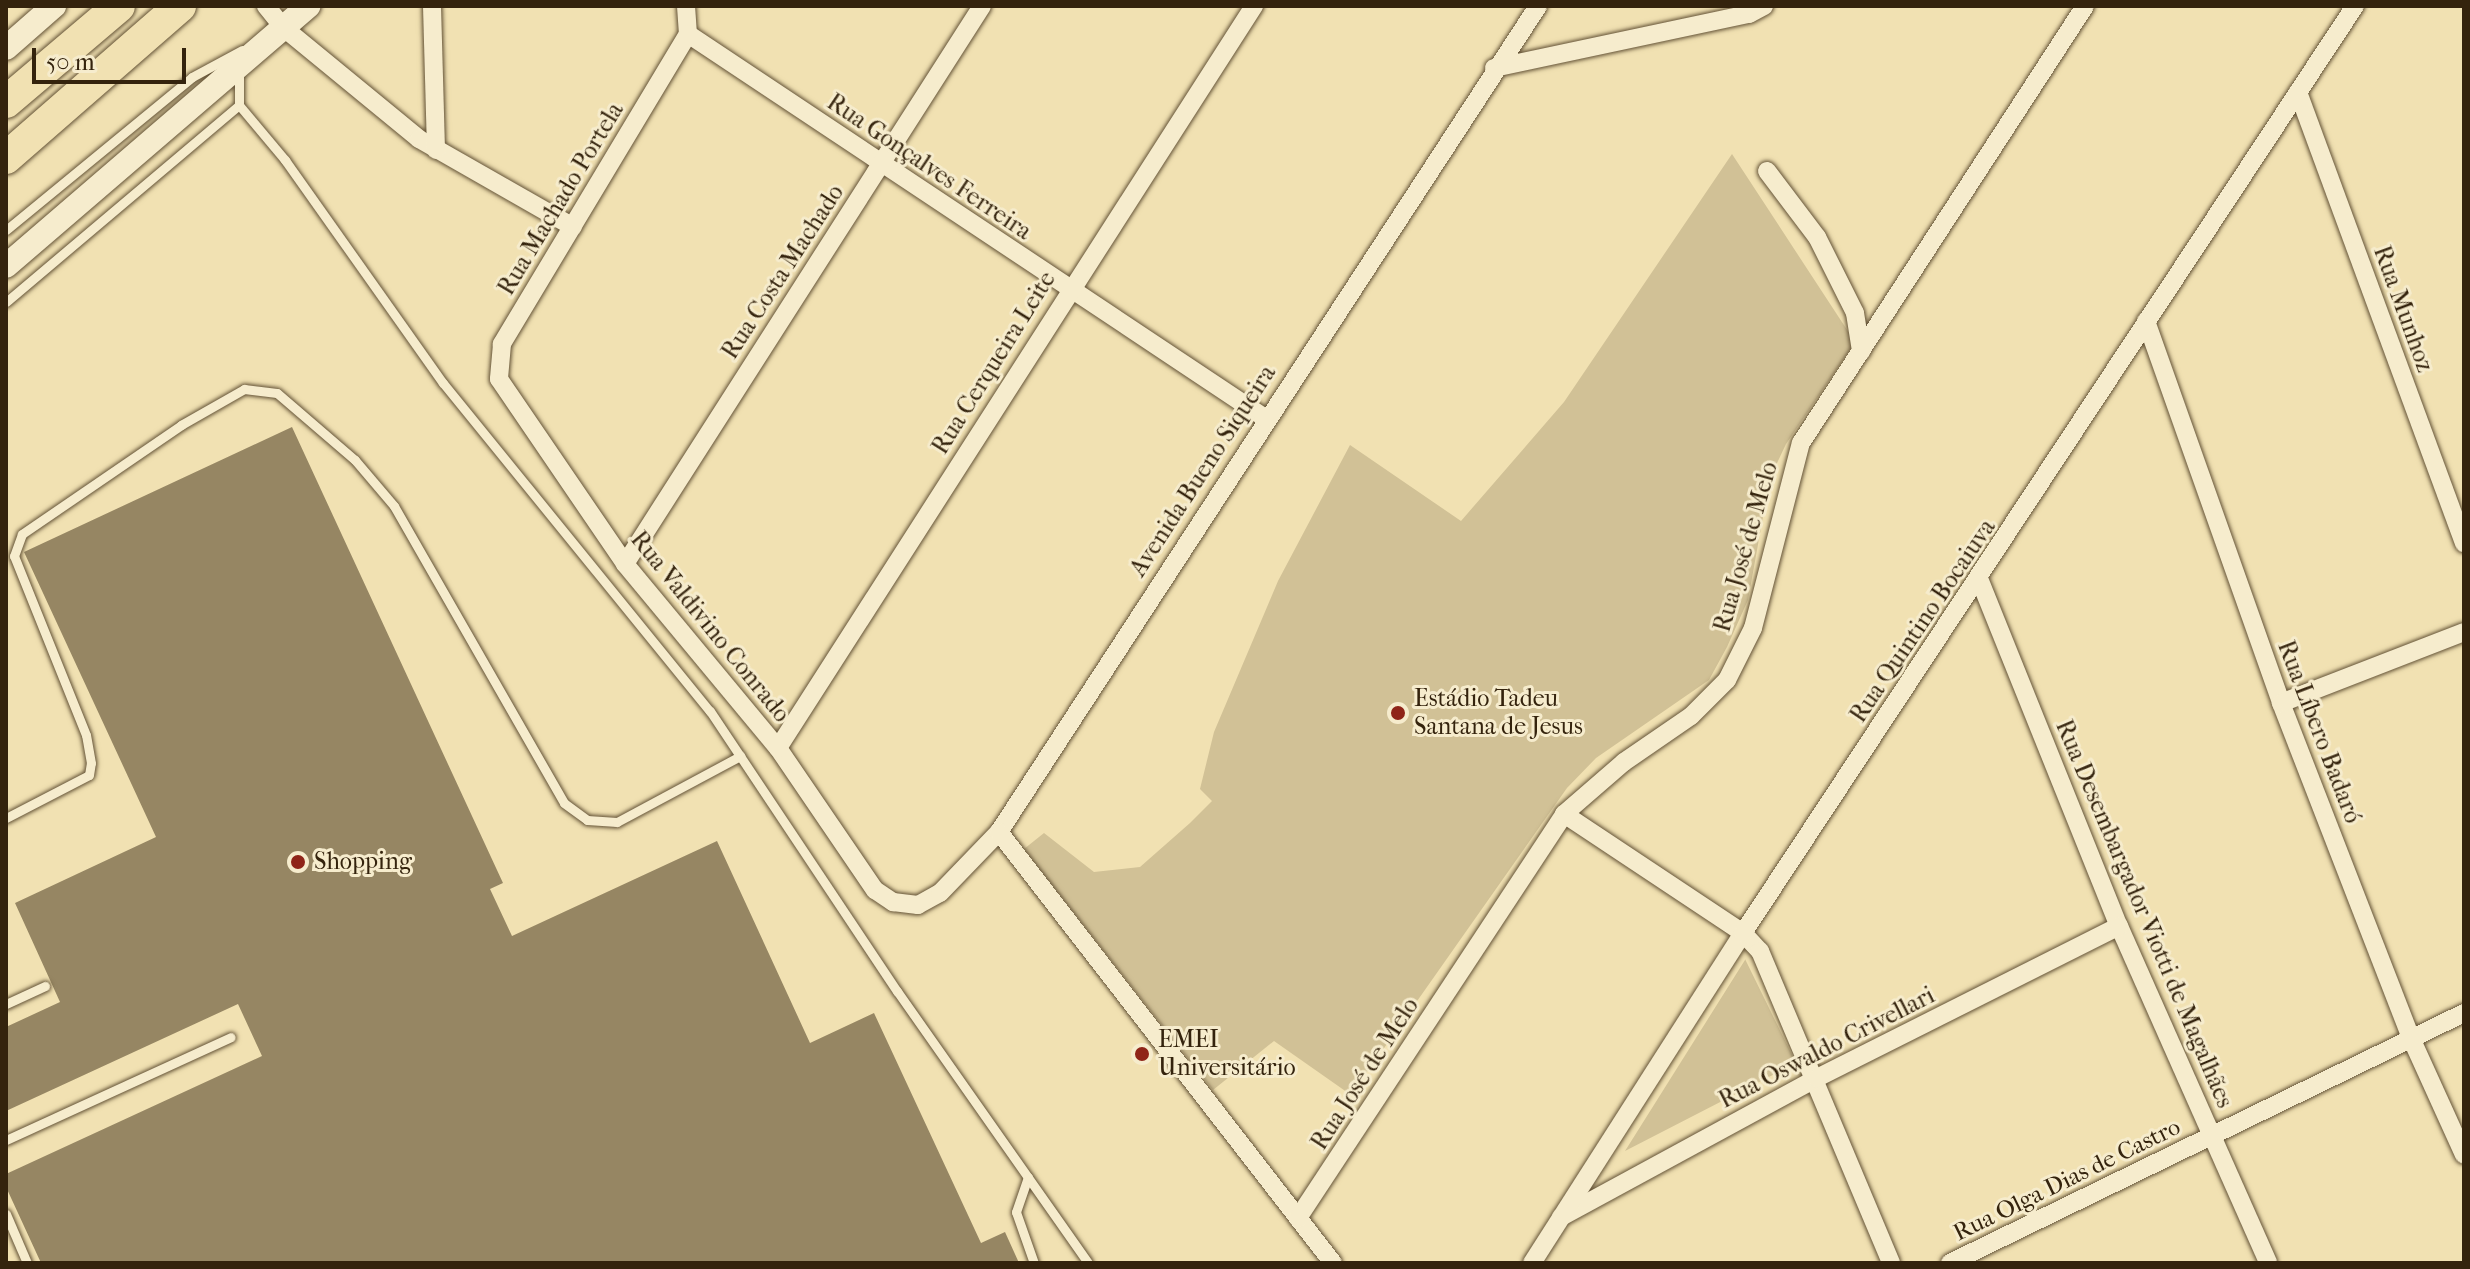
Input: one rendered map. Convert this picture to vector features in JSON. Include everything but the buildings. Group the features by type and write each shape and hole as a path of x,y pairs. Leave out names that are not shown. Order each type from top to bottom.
{"highway":[{"path":"6,102 119,6"},
{"path":"6,158 180,6"}],"main road":[{"path":"6,48 54,6"},
{"path":"6,266 308,6"}],"street":[{"path":"266,6 284,28 436,150 573,227"},
{"path":"432,6 436,150"},
{"path":"686,6 688,34"},
{"name":"Rua Costa Machado","path":"625,564 982,6"},
{"name":"Rua Cerqueira Leite","path":"778,748 1069,289 1254,6"},
{"name":"Avenida Bueno Siqueira","path":"875,890 893,902 918,905 940,893 999,832 1265,418 1494,68 1538,6"},
{"path":"1494,68 1749,14 1764,6"},
{"name":"Rua José de Melo","path":"1298,1218 1564,814 1624,762 1691,716 1727,680 1753,628 1801,443 2085,6"},
{"name":"Rua Quintino Bocaiuva","path":"1532,1263 1743,933 1980,581 2146,321 2355,6"},
{"name":"Rua Gonçalves Ferreira","path":"688,34 880,165 1265,418"},
{"name":"Rua Machado Portela","path":"507,395 497,362 502,344 688,34"},
{"name":"Rua Munhoz","path":"2298,92 2464,543"},
{"path":"1767,171 1817,237 1855,313 1861,352"},
{"name":"Rua Líbero Badaró","path":"2146,321 2281,703 2411,1038 2464,1155"},
{"name":"Rua Valdivino Conrado","path":"507,395 625,564 778,748 875,890"},
{"name":"Rua Desembargador Viotti de Magalhães","path":"1980,581 2119,926 2268,1263"},
{"path":"2281,703 2464,632"},
{"path":"1564,814 1743,933 1760,951 1817,1078 1891,1263"},
{"path":"999,832 1333,1263"},
{"name":"Rua Oswaldo Crivellari","path":"1559,1218 1817,1078 2119,926"},
{"name":"Rua Olga Dias de Castro","path":"1950,1263 2464,1013"}],"lane":[{"path":"6,230 192,77 284,28"},
{"path":"239,65 239,105 285,160 443,383 710,711 1088,1263"},
{"path":"6,302 239,105"},
{"path":"6,818 89,775 91,763 86,735 14,556 22,534 181,425 244,389 277,393 355,460 394,506 564,803 587,820 617,822 740,756"},
{"path":"6,1004 45,986"},
{"path":"6,1140 231,1037"},
{"path":"1028,1177 1016,1212 1034,1263"},
{"path":"6,1214 27,1263"}],"shaded area":[{"path":"1732,154 1855,342 1786,444 1770,478 1748,600 1709,680 1596,758 1567,788 1351,1095 1274,1041 1213,1090 1024,849 1044,833 1094,872 1140,867 1190,823 1212,801 1200,789 1214,732 1278,581 1350,445 1461,521 1564,402"},
{"path":"1745,960 1796,1063 1625,1151"}],"place":[{"name":"Estádio Tadeu Santana de Jesus","path":"1398,713"},
{"name":"Shopping","path":"298,862"},
{"name":"EMEI Universitário","path":"1142,1054"}]}
